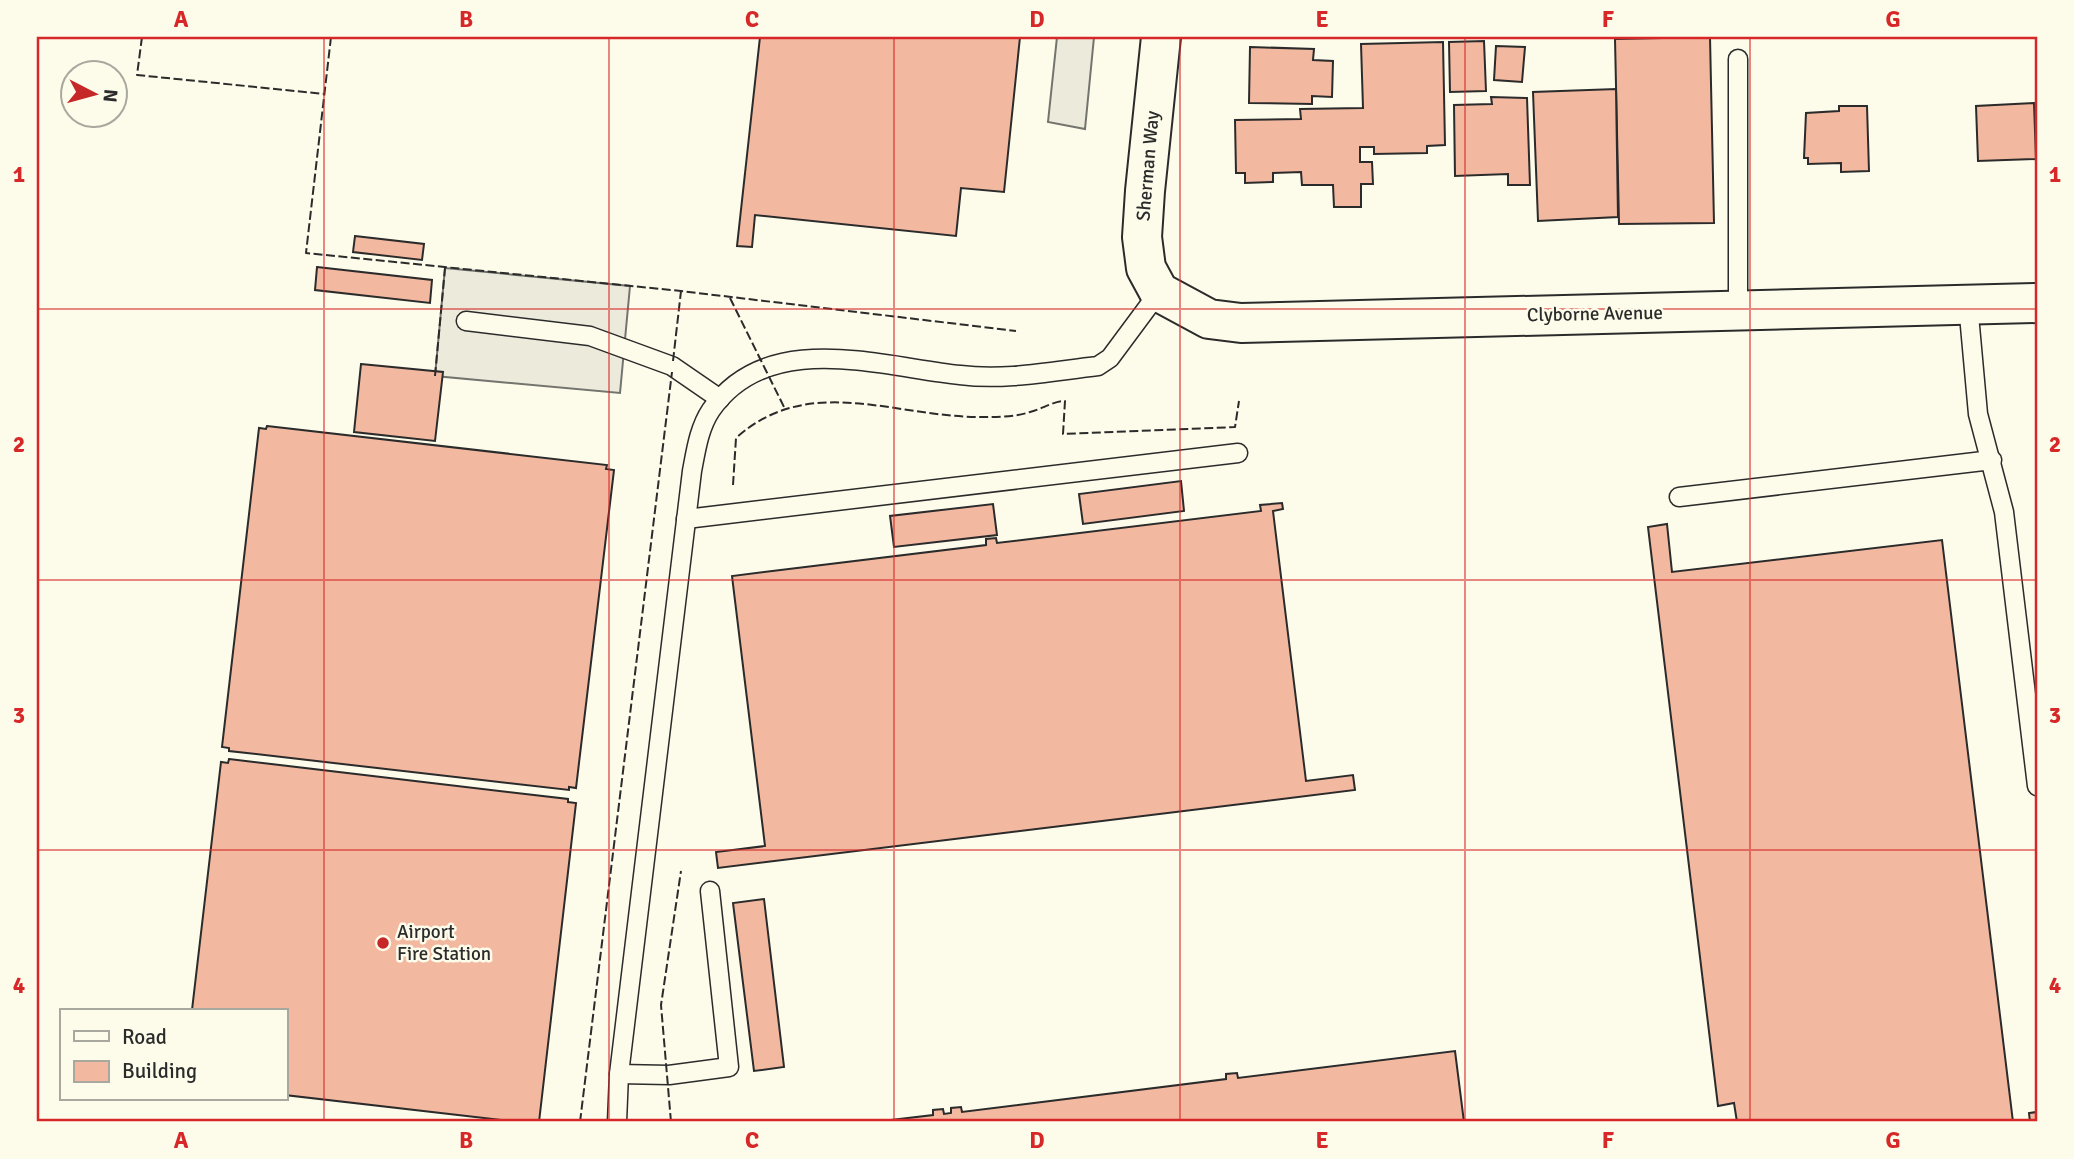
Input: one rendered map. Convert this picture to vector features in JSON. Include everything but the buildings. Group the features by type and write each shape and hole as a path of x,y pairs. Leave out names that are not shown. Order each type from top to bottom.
{"main road":[{"name":"Sherman Way","path":"1159,292 1146,268 1142,237 1161,37"},
{"name":"Clyborne Avenue","path":"1159,292 1209,318 1241,323 2037,303"}],"lane":[{"path":"1738,59 1738,311"},
{"path":"617,1122 619,1074 686,519 698,438 710,412 720,399 747,377 804,360 870,360 982,377 1098,366 1110,358 1159,292"},
{"path":"1968,304 1978,414 2004,512 2037,786"},
{"path":"466,321 590,336 672,366 720,399"},
{"path":"686,519 1238,453"},
{"path":"1679,498 1992,460"},
{"path":"619,1074 669,1075 729,1067 710,891"}],"shaded area":[{"path":"1057,37 1094,37 1085,129 1048,122"},
{"path":"445,268 630,286 620,393 435,376"}],"fence":[{"path":"142,37 137,75 325,94"},
{"path":"331,37 306,253 681,291 1016,331"},
{"path":"435,376 445,268"},
{"path":"673,361 681,291"},
{"path":"730,298 785,409"},
{"path":"580,1122 672,372"},
{"path":"733,485 736,438 764,418 793,407 855,403 950,415 994,417 1024,414 1065,401 1063,434 1235,427 1239,401"},
{"path":"671,1122 661,1005 681,871"}],"place":[{"name":"Airport Fire Station","path":"383,943"}]}
